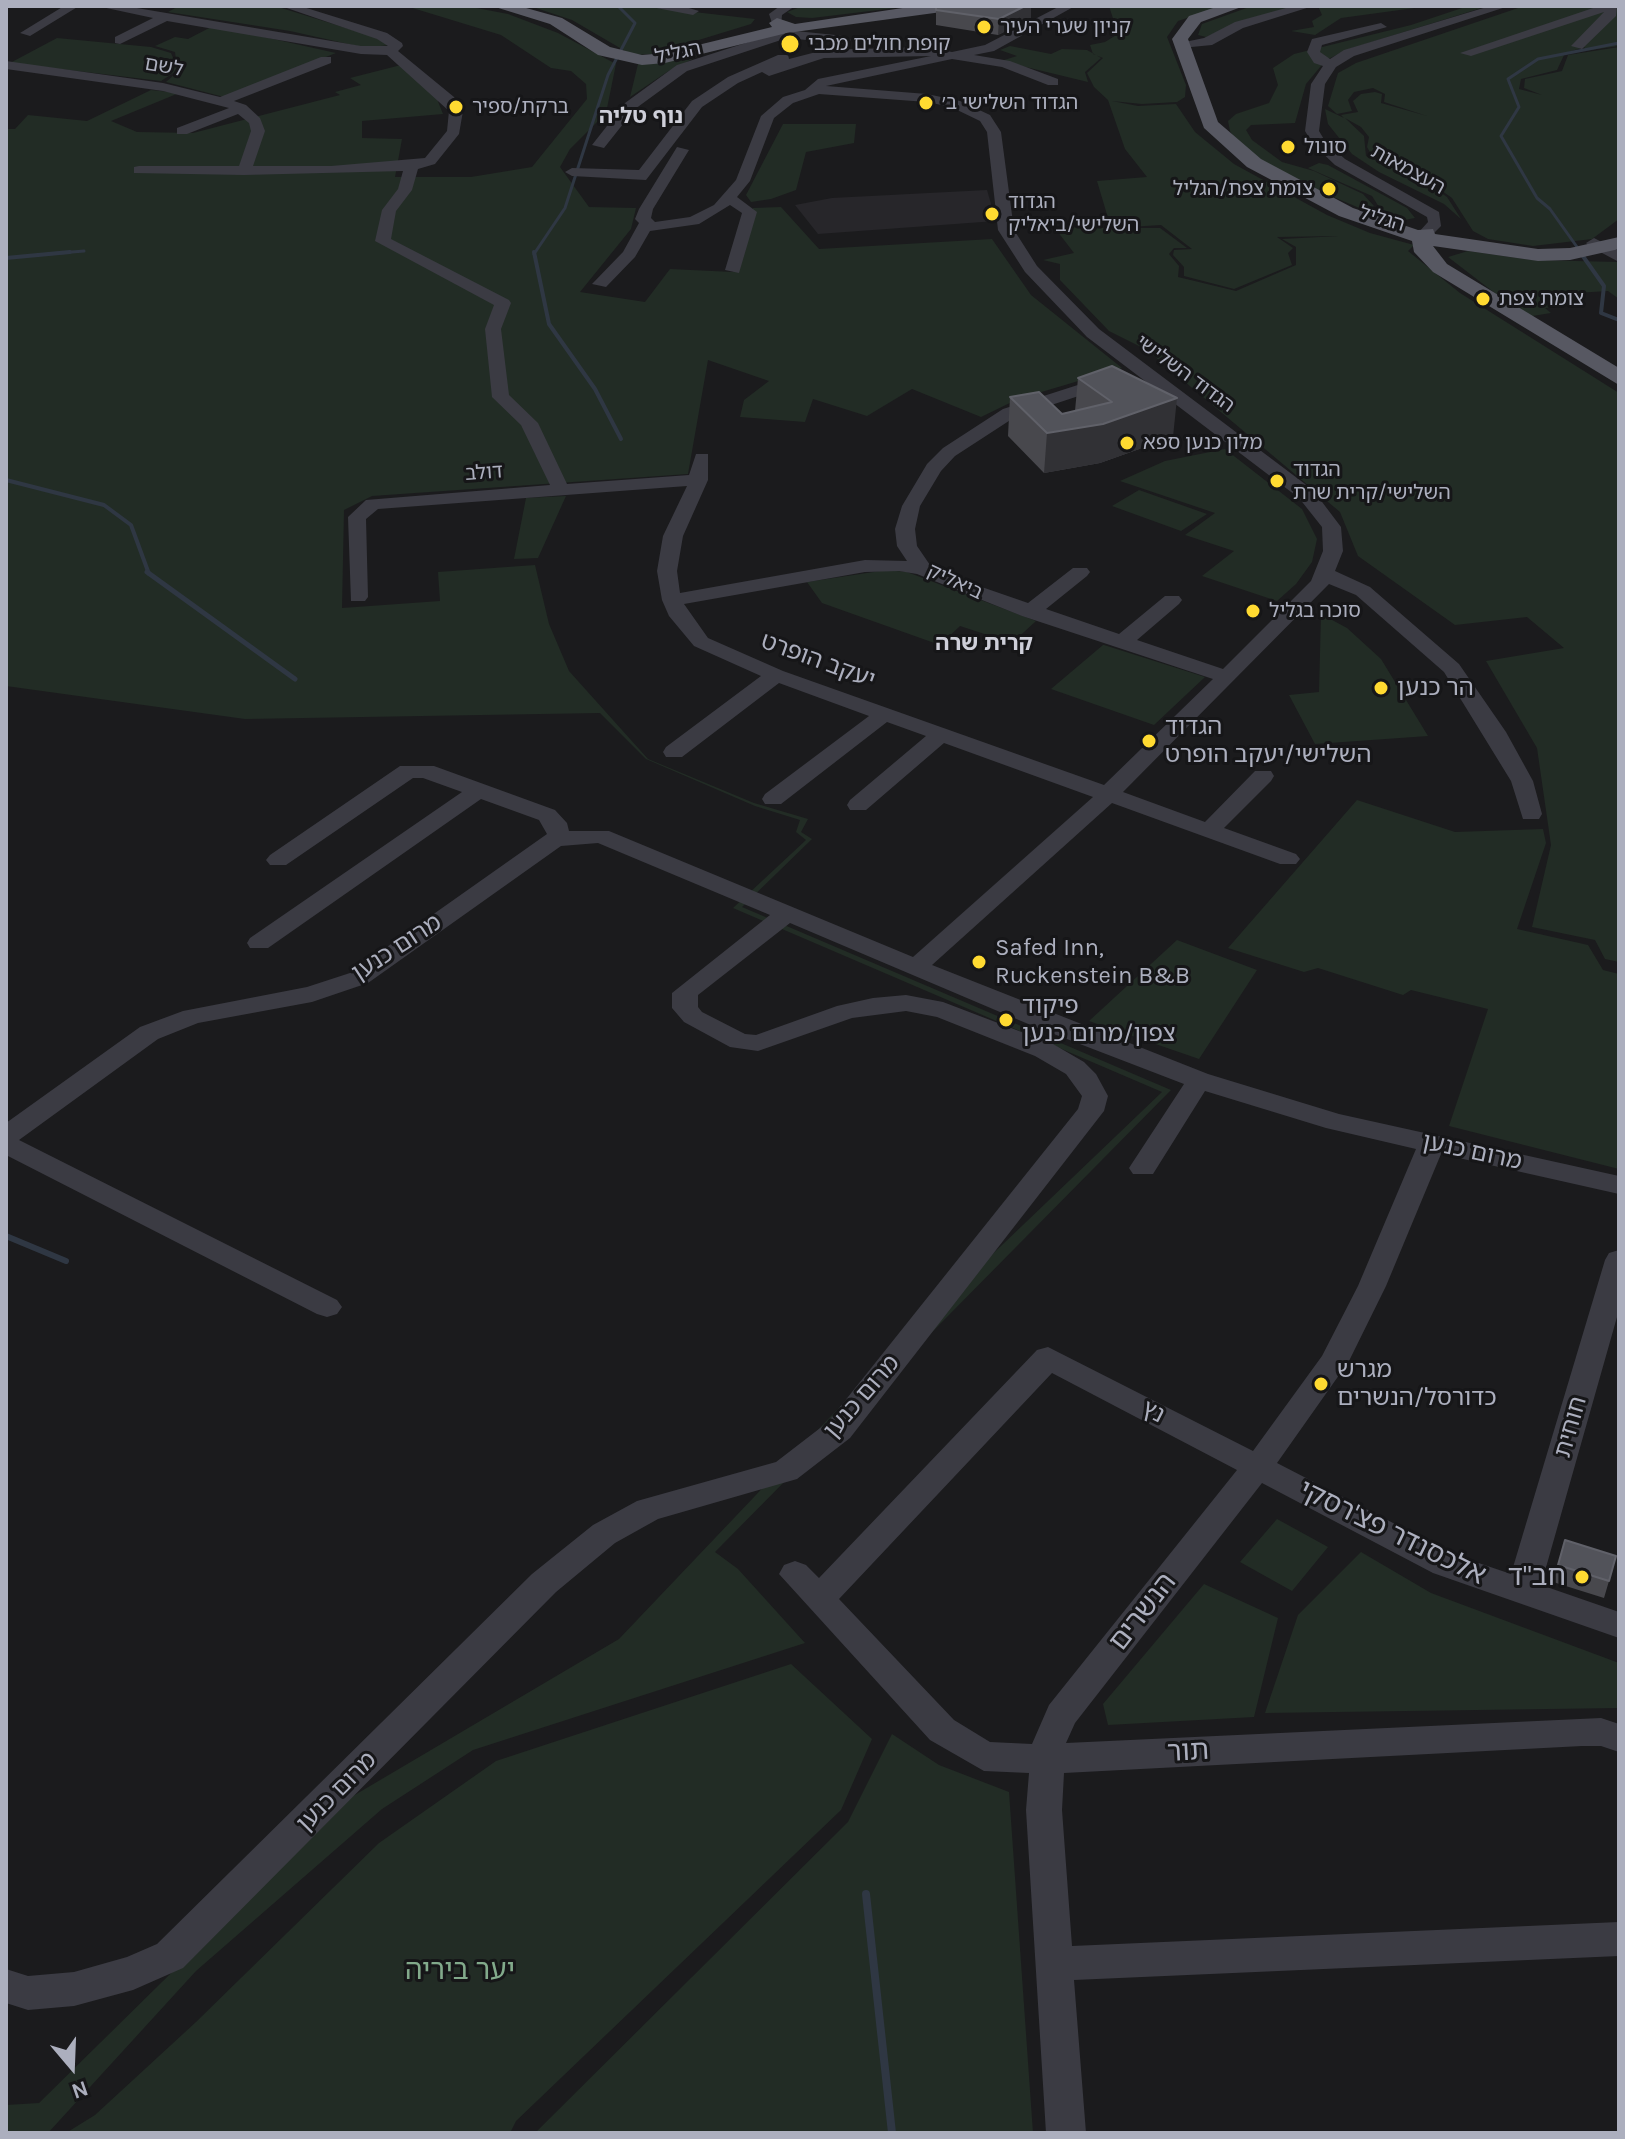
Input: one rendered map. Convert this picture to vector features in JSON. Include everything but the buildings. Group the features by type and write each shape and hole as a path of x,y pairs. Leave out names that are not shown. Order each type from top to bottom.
{"main road":[{"name":"הגליל","path":"500,6 556,21 604,51 626,59 665,58 789,20 925,6"},
{"name":"הגליל","path":"789,20 854,23 949,6"},
{"path":"1181,44 1183,33 1195,19 1236,6"},
{"name":"הגליל","path":"1181,44 1210,124 1254,163 1374,225 1435,234"},
{"name":"הגליל","path":"1324,200 1435,234"},
{"path":"1435,234 1507,245 1612,247"},
{"path":"1435,234 1476,247 1538,255 1570,254 1612,247"},
{"path":"1435,234 1430,260 1619,378"}],"street":[{"path":"26,33 73,6"},
{"path":"103,6 361,50 392,50 436,69 452,85"},
{"path":"287,6 382,36 394,42 392,50"},
{"path":"652,6 693,11"},
{"path":"682,150 646,209 643,219 646,224 661,229 708,216 743,181 768,116 788,100 814,91 811,86 962,55 1009,40 1069,6"},
{"path":"1181,44 1207,42 1239,25 1307,6"},
{"path":"1424,15 1317,42 1313,52 1319,60 1331,64 1360,49 1503,6"},
{"path":"1466,53 1609,6 1612,11 1610,16 1577,46"},
{"path":"120,40 167,16"},
{"path":"572,172 642,176 684,119 713,91 763,66 845,40 854,23"},
{"path":"599,145 630,106 682,68 786,34 845,40"},
{"path":"139,170 244,171 412,166 437,157 454,131 458,116 449,100 392,50"},
{"path":"769,72 806,57 846,51 896,50 962,55 1029,71 1053,82"},
{"path":"223,101 326,60"},
{"name":"העצמאות","path":"1331,64 1318,84 1314,101 1323,131 1339,153 1438,208 1435,234"},
{"name":"לשם","path":"6,65 151,85 241,108"},
{"name":"הגדוד השלישי","path":"814,91 907,95 955,104 985,118 994,132 1006,230 1018,252 1080,322 1273,467 1318,507 1331,527 1334,541 1324,574 1305,600 1108,793 916,967"},
{"path":"182,131 241,108 255,121 258,131 244,171"},
{"path":"412,166 405,190 389,210 383,241 503,303 493,329 501,397 529,423 561,490"},
{"path":"729,198 750,212 733,270"},
{"path":"600,284 621,266 646,224"},
{"name":"ביאליק","path":"1144,371 1071,390 1009,413 984,426 949,452 919,488 905,529 907,546 923,569 940,579 1226,677"},
{"name":"יעקב הופרט","path":"702,458 699,480 673,536 667,571 672,600 690,631 701,642 776,675 1108,793"},
{"name":"דולב","path":"358,597 356,527 362,509 394,501 699,480"},
{"path":"672,600 865,566 899,565 923,569"},
{"path":"1029,612 1080,572"},
{"path":"1324,574 1363,591 1452,668 1471,692 1502,744 1522,781 1531,814"},
{"path":"1122,642 1172,600"},
{"path":"674,752 776,675"},
{"path":"773,799 886,713"},
{"path":"858,805 943,733"},
{"path":"278,860 408,771 426,771 547,815 556,823 559,838"},
{"path":"1210,830 1263,776"},
{"path":"259,943 479,790"},
{"path":"1108,793 1288,859"},
{"name":"מרום כנען","path":"6,1136 149,1033 192,1016 312,994 359,978 559,838 601,836 1042,1020 1199,1080 1293,1110 1619,1185"},
{"name":"מרום כנען","path":"6,1986 28,1993 74,1989 133,1973 170,1956 223,1907 544,1583 604,1534 648,1510 786,1471 839,1430 1091,1111 1095,1096 1087,1080 1075,1068 1044,1050 943,1010 906,1003 873,1006 846,1011 758,1043 739,1041 693,1017 685,1008 685,993 788,913"},
{"path":"1143,1168 1199,1080"},
{"name":"הנשרים","path":"1066,2133 1044,1810 1049,1742 1061,1715 1259,1465 1341,1348 1389,1247 1432,1143"},
{"path":"6,1144 327,1307"},
{"name":"חוחית","path":"1522,1593 1619,1260"},
{"name":"נץ","path":"819,1599 1048,1358 1259,1465"},
{"name":"אלכסנדר פצ'רסקי","path":"1259,1465 1444,1564 1619,1625"},
{"name":"תור","path":"795,1574 942,1730 963,1746 984,1756 1007,1760 1046,1759 1582,1732 1601,1732 1619,1738"},
{"path":"1055,1964 1619,1939"}],"shaded area":[{"path":"987,190 996,221 818,234 795,205 832,198"}],"green space":[{"path":"179,6 275,6 372,36 389,45 366,48 290,31 168,12"},
{"path":"406,6 466,6 508,14 558,33 616,64 606,113 570,149 560,167 589,207 636,208 631,229 580,292 645,302 670,269 733,272 753,208 781,207 819,249 992,239 1031,295 1122,368 1018,399 981,417 912,389 867,416 813,399 805,422 740,417 744,400 769,381 708,360 688,474 372,496 344,510 342,608 440,601 438,572 535,565 549,624 569,671 648,759 754,803 808,819 801,832 812,839 742,907 1171,1090 715,1552 738,1569 805,1643 473,1750 382,1809 196,1971 48,2133 6,2133 6,2105 39,2103 348,1799 619,1639 909,1334 1162,1092 733,908 806,840 796,832 800,820 755,806 646,759 600,713 245,719 6,686 6,129 15,129 28,115 87,121 151,90 179,93 111,121 137,132 193,133 340,95 335,92 361,85 350,78 401,65 437,99 443,114 362,121 362,138 402,139 395,177 471,177 532,167 587,99 586,84 571,71 551,68 501,35"},
{"path":"530,6 642,6 755,19 751,24 653,54 632,55 572,20"},
{"path":"803,6 912,6 812,18 796,17 787,12"},
{"path":"1109,6 1223,6 1178,21 1167,37 1186,85 1185,97 1177,102 1142,104 1112,101 1138,106 1176,104 1195,132 1234,164 1327,215 1370,233 1414,245 1408,251 1460,293 1619,393 1619,962 1605,959 1595,940 1532,927 1551,845 1537,748 1486,661 1564,648 1527,617 1455,625 1358,556 1340,512 1147,350 1109,331 1060,280 1060,264 1043,260 1074,253 1054,227 1111,228 1097,181 1147,177 1125,149 1108,100 1094,87 1087,73 1103,58 1093,54 1090,45 1105,42 1118,34","holes":["1161,225 1192,249 1174,250 1173,255 1184,267 1184,276 1234,289 1292,265 1288,253 1293,248 1277,237 1339,236 1282,239 1296,247 1296,265 1236,291 1178,277 1179,266 1169,254 1174,248 1187,248 1160,228 1113,228"]},
{"path":"1252,6 1312,6 1248,19 1206,37 1198,35 1202,24"},
{"path":"1318,6 1429,6 1341,18 1315,35 1291,31 1314,27 1312,21 1322,15"},
{"path":"1468,6 1488,6 1349,49 1326,60 1306,84 1295,123 1251,125 1246,130 1252,140 1282,162 1314,171 1363,194 1374,206 1369,210 1379,207 1372,196 1308,168 1319,163 1328,165 1407,208 1415,218 1393,222 1360,212 1364,210 1296,181 1241,149 1230,131 1228,121 1236,114 1269,103 1278,85 1273,68 1294,54 1411,25"},
{"path":"1524,6 1619,6 1619,46 1583,51 1585,47 1565,53 1557,70 1521,79 1519,89 1542,95 1524,88 1525,79 1562,71 1568,55 1619,47 1619,219 1592,239 1533,246 1488,239 1473,231 1452,198 1428,181 1372,156 1367,147 1369,137 1361,127 1345,118 1364,136 1366,156 1425,182 1447,197 1461,219 1444,204 1379,172 1352,154 1328,124 1325,109 1344,118 1341,115 1358,112 1353,101 1361,94 1375,92 1382,94 1381,103 1427,116 1384,102 1385,94 1373,88 1354,92 1348,100 1352,111 1337,114 1328,106 1338,73 1356,63"},
{"path":"211,27 336,53 224,97 166,82 185,65 176,61 175,52 155,46 175,37 188,39"},
{"path":"57,38 151,47 171,53 178,70 161,81 10,63"},
{"path":"718,46 667,72 630,97 638,64 659,63"},
{"path":"1010,46 1051,54 1062,49 1087,50 1101,58 1085,72 1088,82 1001,61 1017,56 1000,50"},
{"path":"783,124 856,124 854,143 806,152 796,190 751,202 746,195"},
{"path":"1468,251 1532,260 1619,262 1619,299 1608,291 1559,294 1574,305 1545,308 1551,313 1526,317 1448,257"},
{"path":"1225,449 1302,509 1317,539 1312,562 1296,584 1277,601 1202,576 1234,551 1185,535 1215,513 1120,481 1165,461"},
{"path":"1139,490 1207,514 1181,531 1112,506"},
{"path":"566,496 538,558 514,559 526,498"},
{"path":"887,570 907,572 1036,621 1012,643 960,626 940,645 822,603 807,582"},
{"path":"1321,614 1347,628 1381,659 1428,736 1315,744 1289,695 1319,692"},
{"path":"1103,645 1205,677 1154,725 1051,689"},
{"path":"1357,800 1455,832 1543,829 1546,843 1517,929 1588,945 1603,970 1619,974 1619,1169 1449,1126 1488,1009 1411,990 1403,995 1318,968 1304,972 1228,948"},
{"path":"1177,940 1257,970 1199,1059 1089,1021"},
{"path":"1277,1519 1328,1547 1292,1591 1240,1562"},
{"path":"1361,1552 1431,1593 1619,1663 1619,1708 1265,1713 1298,1615"},
{"path":"1204,1584 1278,1618 1254,1717 1108,1725 1103,1704"},
{"name":"יער ביריה","path":"791,1664 872,1739 841,1810 516,2121 510,2133 66,2133 95,2115 196,2022 379,1843 496,1761"},
{"path":"892,1734 939,1765 1009,1792 1033,2133 535,2133 848,1822"}],"waterway":[{"path":"534,254 565,208 608,75 635,23 618,6"},
{"path":"1582,254 1550,209 1537,198 1501,136 1519,107 1508,79 1538,59 1619,43"},
{"path":"54,254 84,251"},
{"path":"54,254 70,252"},
{"path":"1580,252 1604,286 1601,313 1619,320"},
{"path":"48,254 54,254"},
{"path":"6,258 54,254"},
{"path":"534,254 549,324 595,389 621,439"},
{"path":"6,480 104,505 131,525 149,573"},
{"path":"149,573 295,679"},
{"path":"6,1236 66,1261"},
{"path":"866,1894 892,2133"}],"place":[{"name":"קניון שערי העיר","path":"984,27"},
{"name":"קופת חולים מכבי","path":"790,44"},
{"name":"הגדוד השלישי ב׳","path":"926,103"},
{"name":"ברקת/ספיר","path":"456,107"},
{"name":"סונול","path":"1288,147"},
{"name":"צומת צפת/הגליל","path":"1329,189"},
{"name":"הגדוד השלישי/ביאליק","path":"992,214"},
{"name":"צומת צפת","path":"1483,299"},
{"name":"מלון כנען ספא","path":"1127,443"},
{"name":"הגדוד השלישי/קרית שרת","path":"1277,481"},
{"name":"סוכה בגליל","path":"1253,611"},
{"name":"הר כנען","path":"1381,688"},
{"name":"הגדוד השלישי/יעקב הופרט","path":"1149,741"},
{"name":"Safed Inn, Ruckenstein B&B","path":"979,962"},
{"name":"פיקוד צפון/מרום כנען","path":"1006,1020"},
{"name":"מגרש כדורסל/הנשרים","path":"1321,1384"},
{"name":"חב\"ד","path":"1582,1577"}],"district":[{"name":"נוף טליה","path":"641,117"},
{"name":"קרית שרה","path":"984,644"}]}
